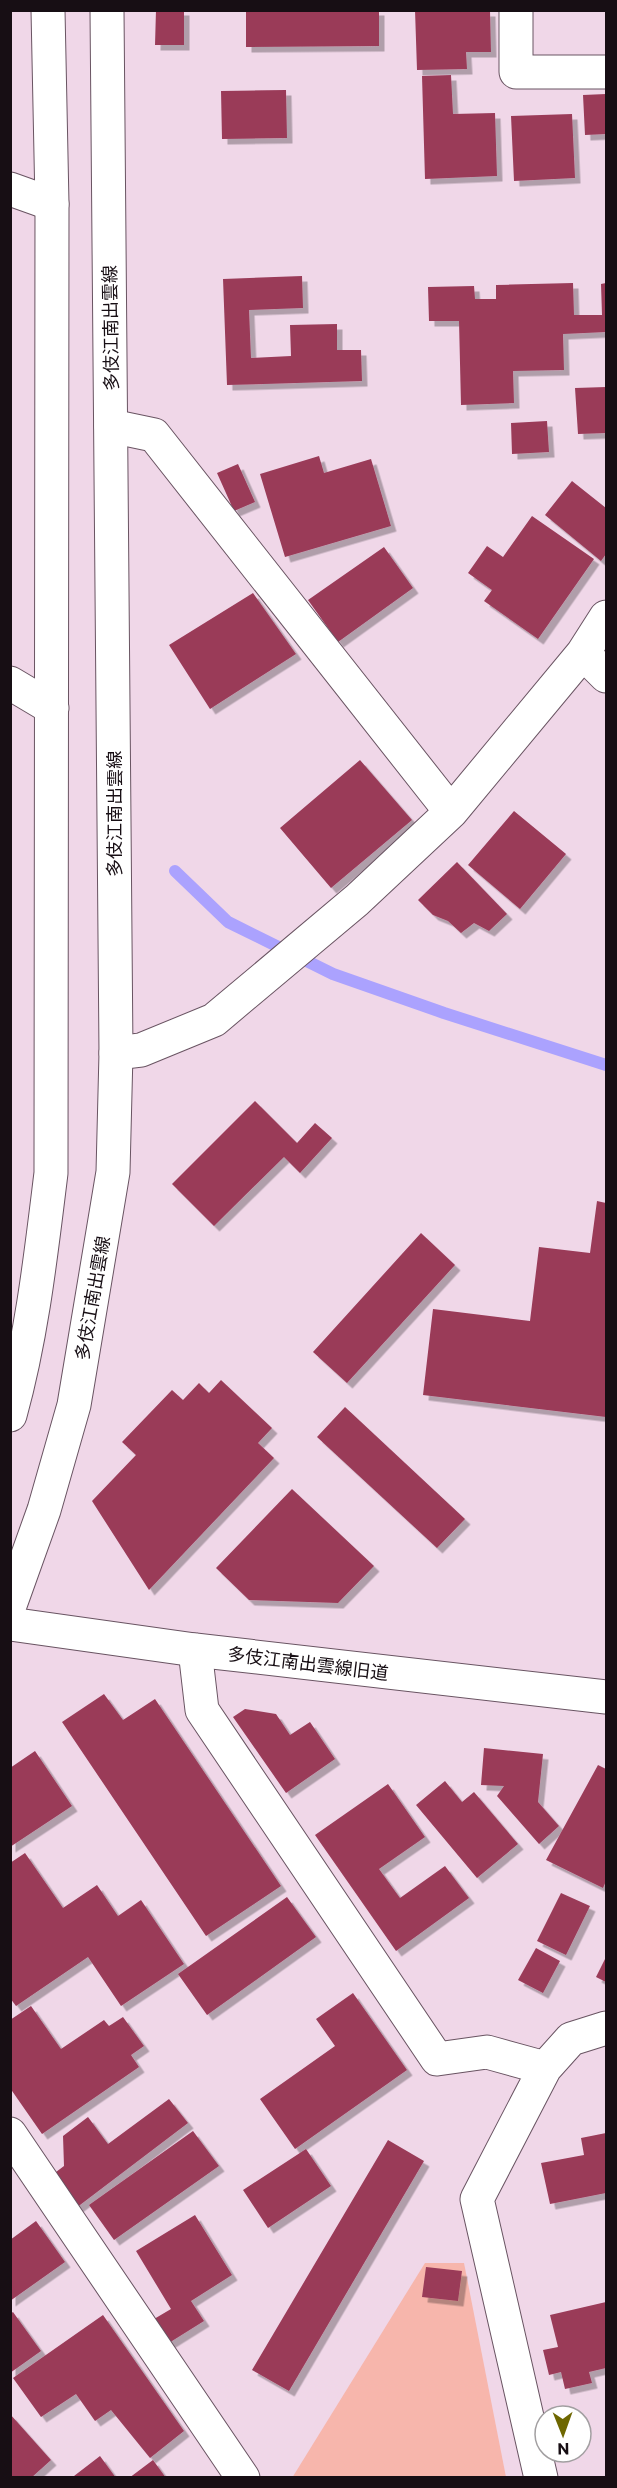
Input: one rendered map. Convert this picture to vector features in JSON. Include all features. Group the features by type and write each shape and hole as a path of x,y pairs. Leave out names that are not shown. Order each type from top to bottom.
{"street":[{"path":"10,1415 15,1380 38,1277 51,1173 52,204 48,10"},
{"name":"多伎江南出雲線","path":"10,1605 44,1510 74,1405 113,1172 116,1053 107,10"},
{"path":"516,10 516,72 606,72"},
{"path":"10,189 52,204"},
{"path":"111,426 154,435 451,812"},
{"path":"116,1053 141,1050 214,1020 357,900 451,812 583,653 606,617"},
{"path":"583,653 606,676"},
{"path":"10,683 52,708"},
{"name":"多伎江南出雲線旧道","path":"10,1623 195,1650 606,1697"},
{"path":"195,1650 202,1710 438,2059 487,2052 545,2068"},
{"path":"541,2478 477,2199 545,2068 571,2039 606,2028"},
{"path":"10,2134 243,2478"}],"shaded area":[{"path":"425,2263 464,2263 506,2477 292,2478"}],"building":[{"path":"156,10 184,10 184,45 155,45"},
{"path":"246,10 379,10 379,46 246,47"},
{"path":"415,10 490,11 491,52 466,52 467,69 417,70"},
{"path":"451,75 453,114 495,113 497,176 425,179 422,76"},
{"path":"286,90 287,138 222,139 221,91"},
{"path":"606,94 606,134 585,135 583,95"},
{"path":"572,114 575,178 514,181 511,116"},
{"path":"302,276 303,308 249,310 251,358 291,356 290,325 337,324 337,350 361,350 362,381 227,385 223,279"},
{"path":"573,283 574,315 602,315 601,284 606,283 606,332 563,334 564,370 513,371 514,403 461,405 459,321 429,321 428,287 474,286 475,299 496,299 496,285"},
{"path":"606,387 606,433 578,434 575,388"},
{"path":"547,421 549,452 512,454 511,423"},
{"path":"319,456 324,473 371,459 391,526 285,557 260,474"},
{"path":"238,464 255,502 234,511 217,473"},
{"path":"572,481 606,508 606,554 601,561 545,515"},
{"path":"532,516 594,559 538,639 484,601 492,590 468,573 487,546 503,557"},
{"path":"384,547 413,588 338,642 308,600"},
{"path":"253,593 296,654 210,709 169,645"},
{"path":"360,760 412,820 331,888 280,828"},
{"path":"514,811 566,854 520,909 468,865"},
{"path":"457,862 507,914 489,931 474,923 461,933 448,921 433,915 418,900"},
{"path":"255,1101 297,1143 315,1123 332,1138 300,1173 284,1157 214,1226 172,1184"},
{"path":"597,1201 606,1203 606,1417 423,1395 433,1309 530,1321 539,1247 590,1253"},
{"path":"421,1233 455,1265 347,1383 313,1352"},
{"path":"221,1380 272,1428 258,1443 274,1458 149,1590 92,1501 136,1455 122,1442 172,1390 183,1400 199,1383 209,1393"},
{"path":"345,1407 465,1519 437,1548 317,1437"},
{"path":"292,1489 374,1566 338,1603 249,1600 216,1568"},
{"path":"104,1694 123,1720 155,1699 281,1886 206,1936 62,1722"},
{"path":"245,1709 276,1714 290,1735 310,1722 335,1759 286,1793 233,1717"},
{"path":"484,1748 543,1754 538,1802 559,1826 539,1844 497,1796 504,1786 481,1785"},
{"path":"35,1751 72,1806 10,1847 10,1768"},
{"path":"598,1765 606,1769 606,1881 603,1888 546,1860"},
{"path":"445,1781 462,1802 474,1792 518,1844 477,1878 416,1805"},
{"path":"388,1784 425,1837 379,1869 400,1898 445,1866 469,1898 396,1951 315,1835"},
{"path":"25,1853 63,1908 97,1885 118,1916 141,1900 184,1964 121,2006 88,1957 16,2006 10,1998 10,1863"},
{"path":"561,1893 590,1906 566,1955 537,1941"},
{"path":"287,1897 316,1937 207,2015 178,1974"},
{"path":"536,1948 560,1961 543,1993 518,1980"},
{"path":"606,1957 606,1982 596,1977"},
{"path":"353,1993 407,2070 295,2149 260,2099 335,2046 316,2019"},
{"path":"31,2006 61,2049 104,2020 109,2026 123,2017 144,2046 131,2055 139,2067 42,2134 10,2088 10,2020"},
{"path":"169,2099 188,2123 76,2208 52,2175 64,2166 63,2136 88,2117 108,2144"},
{"path":"193,2131 219,2166 114,2240 89,2205"},
{"path":"606,2133 606,2193 550,2204 541,2163 584,2155 581,2138"},
{"path":"388,2140 424,2161 289,2391 252,2370"},
{"path":"306,2149 331,2186 268,2228 243,2190"},
{"path":"195,2215 232,2275 191,2301 204,2321 164,2346 149,2322 171,2309 136,2251"},
{"path":"36,2221 65,2262 10,2301 10,2240"},
{"path":"426,2267 462,2271 458,2301 422,2297"},
{"path":"606,2302 606,2368 589,2372 592,2383 565,2389 561,2372 549,2375 543,2350 558,2347 550,2315"},
{"path":"13,2312 41,2351 10,2373 10,2314"},
{"path":"103,2315 184,2431 150,2458 111,2410 95,2421 76,2394 41,2417 13,2378"},
{"path":"10,2414 51,2460 31,2478 10,2478"},
{"path":"100,2456 116,2478 75,2478 74,2476"},
{"path":"153,2460 166,2478 129,2478"}],"waterway":[{"path":"175,871 228,922 333,974 444,1013 606,1065"}]}
